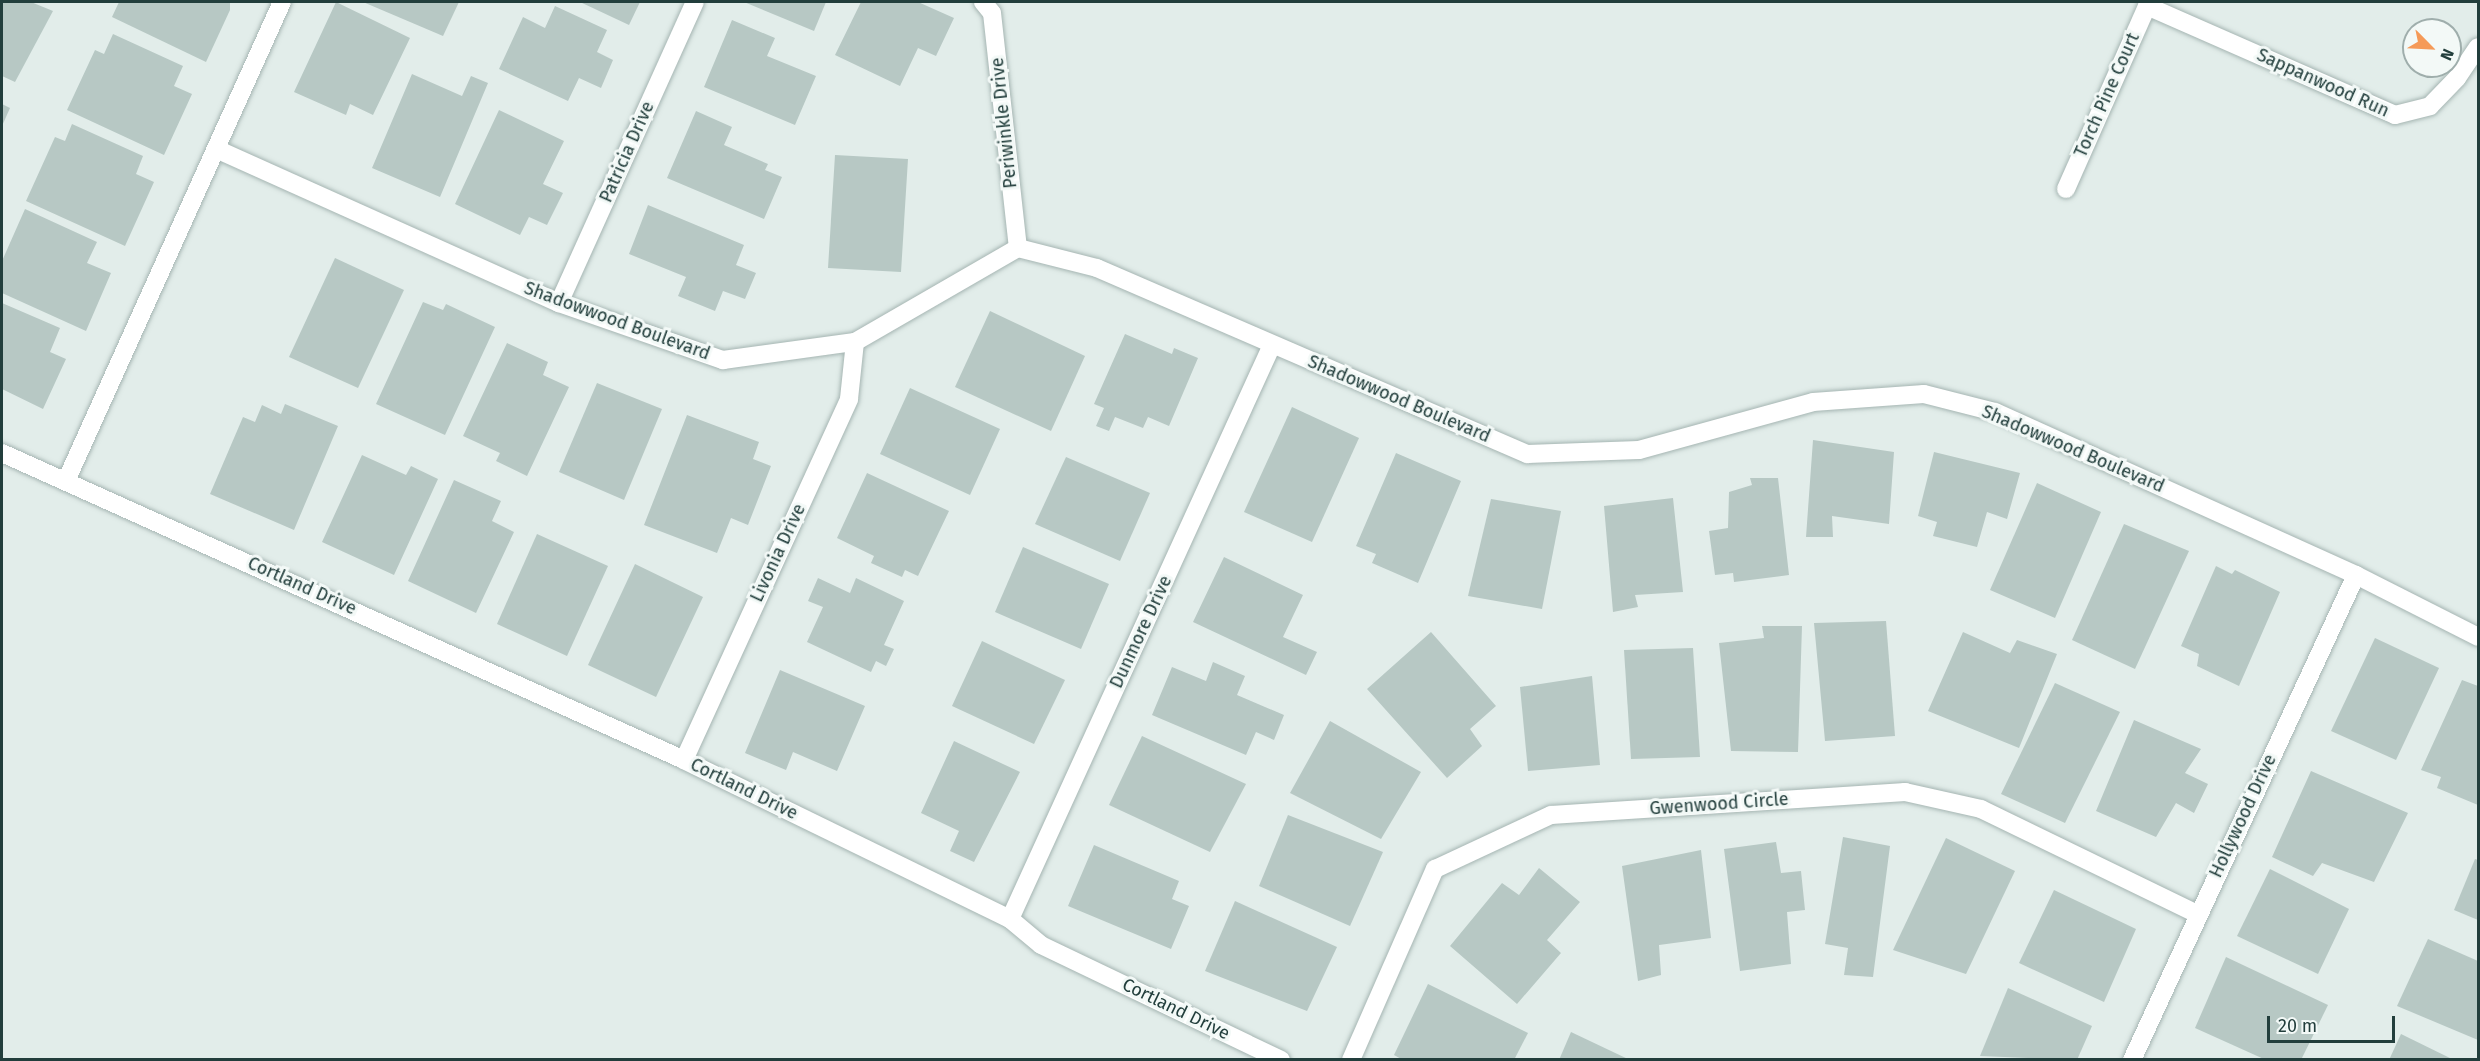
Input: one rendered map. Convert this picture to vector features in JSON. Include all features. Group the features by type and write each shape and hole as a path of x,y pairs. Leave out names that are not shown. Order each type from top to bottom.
{"street":[{"path":"66,481 282,2"},
{"name":"Patricia Drive","path":"559,303 695,2"},
{"name":"Periwinkle Drive","path":"983,2 992,13 1018,248"},
{"name":"Sappanwood Run","path":"2148,4 2395,115 2430,106 2457,78 2478,47"},
{"name":"Torch Pine Court","path":"2066,189 2148,4"},
{"name":"Shadowwood Boulevard","path":"216,149 339,201 559,303 723,360 855,342 1018,248 1097,268 1527,454 1639,450 1813,402 1924,394 1995,412 2356,574 2478,637"},
{"name":"Livonia Drive","path":"684,760 849,399 855,342"},
{"name":"Dunmore Drive","path":"1010,919 1272,345"},
{"name":"Cortland Drive","path":"2,453 684,760 1010,919 1041,945 1281,1059"},
{"name":"Hollywood Drive","path":"2132,1059 2356,574"},
{"name":"Gwenwood Circle","path":"1351,1059 1436,869 1551,815 1905,792 1981,808 2197,914"}],"building":[{"path":"2,2 31,2 53,11 15,82 2,76"},
{"path":"119,2 230,2 230,10 206,62 112,17"},
{"path":"336,2 410,38 373,115 350,104 346,115 294,92"},
{"path":"363,2 459,2 443,36"},
{"path":"580,2 640,2 629,25"},
{"path":"744,2 826,2 814,31"},
{"path":"861,2 918,2 954,18 936,56 918,48 900,86 835,55"},
{"path":"555,6 607,30 597,52 613,60 601,88 579,78 568,101 499,69 523,17 545,28"},
{"path":"732,20 775,38 767,56 816,76 795,125 704,87"},
{"path":"113,34 183,66 174,86 192,94 164,155 67,110 95,50 104,54"},
{"path":"412,74 462,96 471,76 488,83 440,197 372,168"},
{"path":"2,104 10,108 2,126"},
{"path":"499,110 564,141 543,184 563,193 547,225 529,217 520,235 455,204"},
{"path":"696,111 732,127 724,145 768,164 765,170 782,177 764,219 667,178"},
{"path":"72,124 143,156 136,174 154,182 125,246 26,201 55,137 65,141"},
{"path":"835,155 908,159 901,272 828,268"},
{"path":"648,205 744,245 736,265 756,273 745,299 723,291 715,311 678,296 686,277 629,254"},
{"path":"25,209 97,242 87,263 111,273 86,331 2,293 2,261"},
{"path":"335,258 404,290 358,388 289,357"},
{"path":"423,302 443,310 446,304 495,327 445,435 376,404"},
{"path":"2,303 60,328 50,352 66,359 43,409 2,389"},
{"path":"990,311 1085,356 1051,431 955,387"},
{"path":"1125,334 1172,354 1174,348 1198,358 1169,426 1148,417 1143,428 1115,417 1109,431 1096,426 1104,408 1094,404"},
{"path":"507,343 548,362 543,375 569,387 527,476 496,461 500,453 463,436"},
{"path":"597,383 662,409 624,500 559,472"},
{"path":"910,388 1000,429 970,495 880,454"},
{"path":"285,404 338,426 294,530 210,494 243,417 255,422 262,405 281,414"},
{"path":"1292,407 1359,438 1312,542 1244,512"},
{"path":"687,415 759,442 753,459 771,466 748,525 731,518 717,553 644,525"},
{"path":"1813,440 1894,452 1889,524 1832,516 1833,537 1806,537"},
{"path":"1934,452 2020,473 2007,519 1987,512 1977,547 1933,536 1937,522 1918,516"},
{"path":"1396,453 1461,481 1418,583 1372,563 1376,554 1356,546"},
{"path":"362,455 406,475 411,466 438,479 394,575 322,542"},
{"path":"1066,457 1150,493 1120,561 1035,524"},
{"path":"867,473 949,511 918,576 905,570 902,577 871,563 874,556 837,538"},
{"path":"1750,478 1778,478 1789,575 1734,582 1733,573 1715,575 1709,531 1728,528 1729,492 1752,485"},
{"path":"454,480 501,501 492,521 514,532 476,613 408,581"},
{"path":"2037,483 2101,512 2055,618 1990,590"},
{"path":"1673,498 1683,592 1635,595 1638,607 1613,612 1604,506"},
{"path":"1491,499 1561,511 1542,609 1468,596"},
{"path":"2124,524 2189,551 2135,669 2072,640"},
{"path":"537,534 608,566 567,656 497,624"},
{"path":"1023,547 1109,584 1081,649 995,612"},
{"path":"1224,557 1303,595 1283,637 1317,652 1306,675 1193,622"},
{"path":"635,564 703,597 656,697 588,665"},
{"path":"2216,566 2232,574 2235,570 2280,592 2239,686 2197,666 2199,654 2181,646"},
{"path":"818,578 850,593 856,578 904,601 884,645 894,649 886,666 876,661 871,672 807,642 823,607 808,601"},
{"path":"1886,621 1895,736 1825,741 1814,623"},
{"path":"1762,626 1802,626 1798,752 1731,751 1719,643 1764,638"},
{"path":"1431,632 1496,706 1470,729 1482,746 1447,778 1367,689"},
{"path":"1963,632 2010,653 2017,640 2057,654 2019,748 1928,711"},
{"path":"2375,638 2439,668 2396,760 2331,731"},
{"path":"982,641 1065,680 1034,744 952,706"},
{"path":"1693,648 1700,757 1631,759 1624,650"},
{"path":"1213,662 1245,676 1237,695 1284,715 1274,740 1256,732 1246,755 1152,715 1172,667 1206,681"},
{"path":"780,670 865,706 837,771 793,752 786,770 745,753"},
{"path":"1592,676 1600,765 1528,771 1520,687"},
{"path":"2462,680 2478,686 2478,805 2437,788 2441,777 2421,770"},
{"path":"2055,683 2120,712 2065,823 2001,794"},
{"path":"2134,720 2201,749 2185,773 2208,784 2194,813 2176,803 2156,837 2096,811"},
{"path":"1330,721 1421,772 1381,839 1290,793"},
{"path":"1142,736 1246,784 1210,852 1109,805"},
{"path":"954,741 1020,772 974,862 950,851 959,831 921,813"},
{"path":"2311,771 2408,813 2374,882 2322,863 2313,876 2272,857"},
{"path":"1288,815 1383,852 1350,926 1259,886"},
{"path":"1843,837 1890,846 1873,977 1844,975 1848,948 1825,944"},
{"path":"1946,838 2015,871 1966,974 1893,950"},
{"path":"1776,842 1781,873 1801,871 1805,910 1787,912 1791,964 1740,971 1724,849"},
{"path":"1094,845 1179,881 1172,899 1189,906 1171,949 1068,906"},
{"path":"1701,850 1711,938 1659,945 1661,975 1638,981 1622,866"},
{"path":"2475,859 2478,860 2478,920 2454,910"},
{"path":"1539,868 1580,902 1547,940 1561,953 1517,1004 1450,946 1502,883 1519,895"},
{"path":"2270,869 2349,909 2318,974 2237,936"},
{"path":"2054,890 2136,929 2104,1002 2019,963"},
{"path":"1235,901 1337,947 1307,1011 1205,971"},
{"path":"2428,939 2478,961 2478,1040 2397,1006"},
{"path":"2226,957 2328,1005 2301,1060 2266,1060 2195,1028"},
{"path":"1428,984 1528,1033 1514,1060 1403,1060 1394,1055"},
{"path":"2008,988 2092,1026 2077,1060 1980,1056"},
{"path":"1571,1032 1630,1060 1559,1060"},
{"path":"2401,1034 2454,1060 2389,1060"}]}
